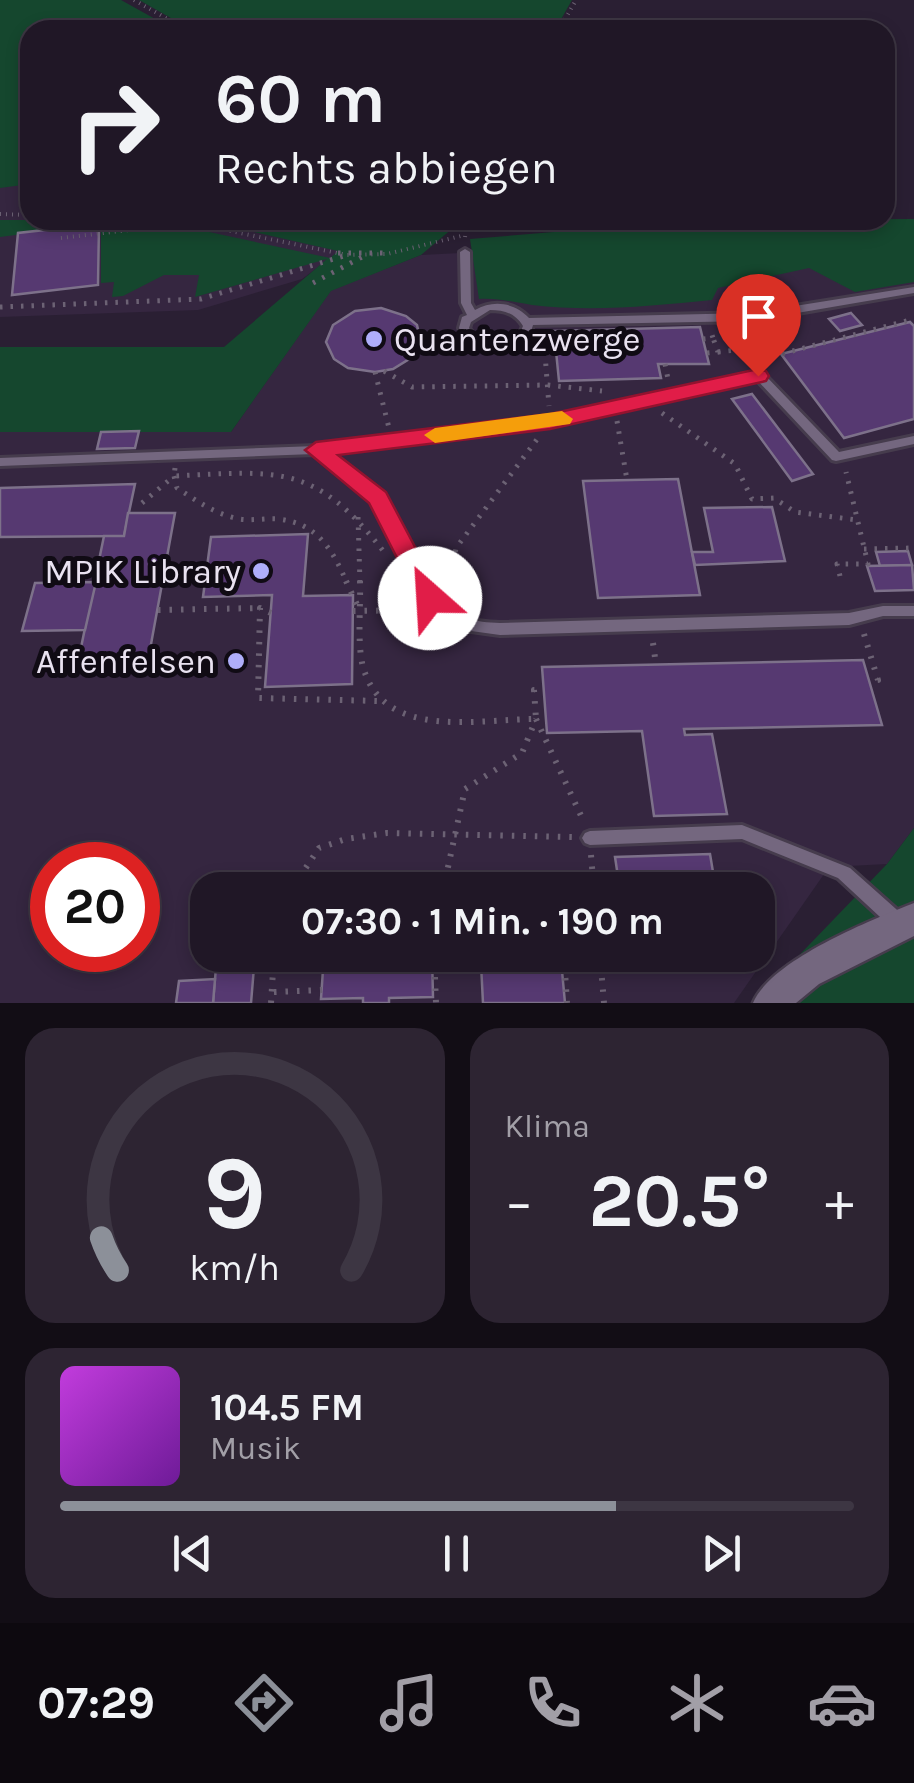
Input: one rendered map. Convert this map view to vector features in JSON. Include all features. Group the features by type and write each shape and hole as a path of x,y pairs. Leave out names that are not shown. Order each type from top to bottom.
{"street":[{"path":"770,1003 807,972 907,922"}],"lane":[{"path":"465,252 466,303 472,314"},
{"path":"526,322 524,338 505,348 480,346 464,328 472,314 500,307 516,312 526,322 751,317 914,290"},
{"path":"0,462 316,450 550,421 758,376 836,458 914,440"},
{"path":"316,450 378,498 430,598 443,614 467,626 519,628 914,611"},
{"path":"590,838 742,832 844,873 907,922"}],"path":[{"path":"134,0 169,20"},
{"path":"61,238 126,230"},
{"path":"228,230 347,255 466,235"},
{"path":"0,307 201,299 347,255"},
{"path":"312,283 365,255"},
{"path":"778,355 914,319"},
{"path":"454,598 450,568 456,548 550,421 545,354 524,338"},
{"path":"713,338 718,352"},
{"path":"707,353 746,348 752,361"},
{"path":"384,371 412,387 548,385 624,394 634,404"},
{"path":"375,372 392,440"},
{"path":"649,401 734,464 752,499 774,498 795,512 857,520"},
{"path":"614,408 627,480"},
{"path":"178,457 174,476 178,488 214,512 243,523 280,519 311,529 331,546 357,610"},
{"path":"840,576 837,564 868,564 857,520 856,494 843,469"},
{"path":"142,503 174,476 293,475 358,516 390,559"},
{"path":"358,516 357,610 364,670 378,701"},
{"path":"864,550 914,548"},
{"path":"410,594 418,610"},
{"path":"260,608 258,698 378,701 415,720 536,718"},
{"path":"158,610 260,608 271,613"},
{"path":"357,610 408,610"},
{"path":"859,616 878,680 869,681"},
{"path":"543,690 534,690 536,718 590,838 593,872"},
{"path":"446,872 465,790 482,775 522,753 536,718"},
{"path":"302,872 319,848 386,832 590,838"},
{"path":"270,1003 274,972"},
{"path":"434,972 436,1003"},
{"path":"565,972 568,1003"},
{"path":"601,972 604,1003"},
{"path":"274,992 322,990"}],"shaded area":[{"path":"20,171 20,230 341,230 340,251 302,279 198,310 0,317 0,188"},
{"path":"914,230 914,828 887,864 829,867 775,944 775,872 190,872 190,972 756,972 734,1003 0,1003 0,432 231,432 331,290 421,255"}],"green space":[{"path":"0,0 121,0 157,20 20,20 20,185 0,188"},
{"path":"139,0 572,0 561,20 174,20"},
{"path":"895,219 914,219 914,282 855,292 809,268 718,288 712,300 622,307 554,307 479,299 470,239 579,230 895,230"},
{"path":"0,220 20,220 20,230 54,230 0,237"},
{"path":"101,230 200,230 330,258 338,251 245,230 451,230 421,255 331,291 231,432 0,432 0,347 224,347 327,259 195,297 199,275 164,275 123,296 112,297 114,282 101,283"},
{"path":"914,828 914,1003 753,1003 887,864"}],"building":[{"path":"99,230 98,285 12,295 18,233"},
{"path":"381,308 406,316 417,325 421,343 414,356 393,369 375,372 348,368 334,359 326,342 333,325 355,311"},
{"path":"851,313 862,325 840,331 829,319"},
{"path":"910,322 914,326 914,419 844,438 781,354"},
{"path":"700,327 709,364 658,364 661,378 559,381 554,331"},
{"path":"752,394 813,474 792,481 732,399"},
{"path":"139,431 135,448 97,449 101,432"},
{"path":"678,479 700,595 598,598 583,481"},
{"path":"135,484 124,536 0,537 0,488"},
{"path":"772,507 785,561 695,565 692,552 713,552 704,508"},
{"path":"128,513 175,513 147,666 77,667 104,536 124,536"},
{"path":"308,534 303,596 353,595 352,684 265,687 272,595 203,597 211,537"},
{"path":"908,551 912,565 880,566 876,552"},
{"path":"912,565 914,590 875,591 867,566"},
{"path":"96,582 85,630 22,631 35,583"},
{"path":"863,660 882,725 684,729 685,735 712,734 727,814 654,816 642,731 547,733 542,667"},
{"path":"710,854 713,872 617,872 615,857"},
{"path":"216,972 254,972 251,1003 213,1003"},
{"path":"323,972 432,972 433,997 389,998 389,1003 363,1003 363,998 321,999"},
{"path":"481,972 562,972 565,1003 483,1003"},
{"path":"215,979 213,1003 176,1003 179,981"}],"slow traffic":[{"path":"435,435 562,419"}],"place":[{"name":"Quantenzwerge","path":"374,339"},
{"name":"MPIK Library","path":"261,571"},
{"name":"Affenfelsen","path":"236,661"}],"route":[{"path":"430,598 378,498 316,450 550,421 758,376"}]}
